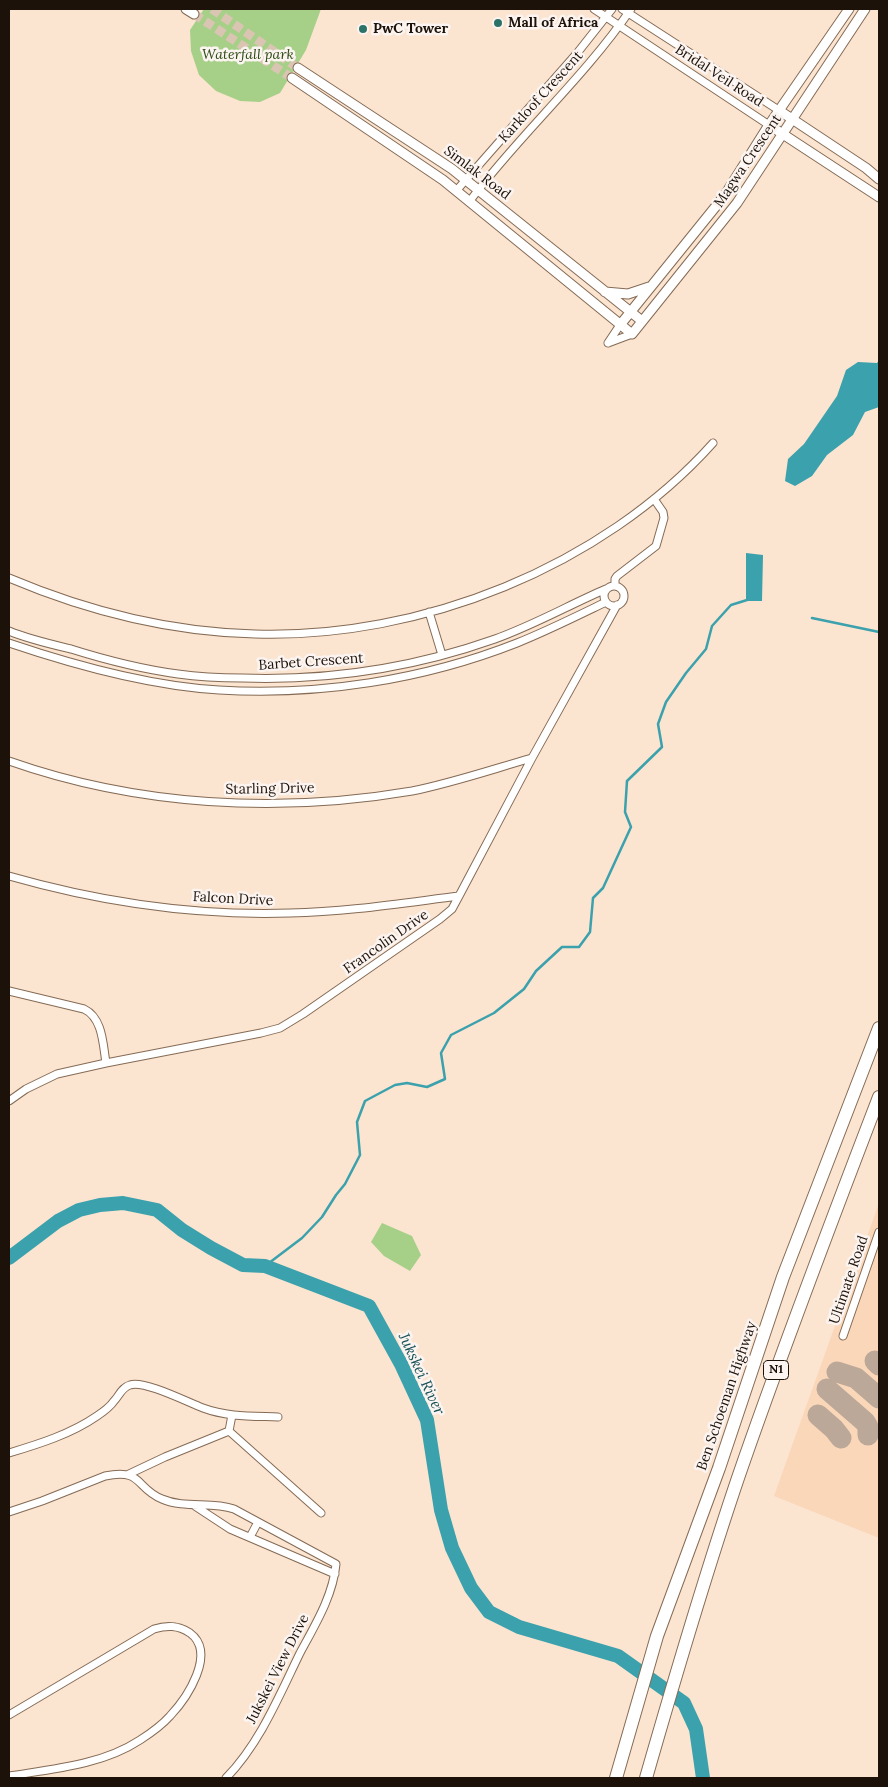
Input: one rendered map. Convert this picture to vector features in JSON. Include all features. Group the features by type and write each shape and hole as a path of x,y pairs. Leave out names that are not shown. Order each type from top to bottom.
{"highway":[{"name":"Ben Schoeman Highway","path":"616,1778 657,1636 719,1468 783,1277 879,1028"},
{"name":"N1","path":"646,1778 683,1647 739,1476 788,1336 879,1096"}],"street":[{"path":"186,9 194,14"},
{"name":"Bridal Veil Road","path":"594,9 782,135 879,197"},
{"name":"Karkloof Crescent","path":"456,191 578,52 612,9"},
{"name":"Magwa Crescent","path":"620,325 725,195 769,125 849,9"},
{"name":"Magwa Crescent","path":"632,334 737,203 865,9"},
{"name":"Bridal Veil Road","path":"627,10 879,178"},
{"name":"Karkloof Crescent","path":"469,202 506,154 547,111 608,41 619,26 627,10"},
{"name":"Simlak Road","path":"298,68 452,169 642,321"},
{"name":"Simlak Road","path":"292,78 443,180 632,334"},
{"path":"605,292 628,294 652,286"},
{"path":"620,325 608,343 632,334"},
{"path":"9,578 58,598 101,611 147,622 221,632 284,634 322,632 370,626 466,601 556,564 599,539 654,499 713,443"},
{"path":"615,586 617,576 656,546 664,518 663,512 654,499"},
{"path":"615,586 621,588 624,594 623,600 616,605 606,602 604,595 606,589 615,586"},
{"name":"Barbet Crescent","path":"12,632 115,662 179,674 221,678 304,678 365,672 442,655 495,639 520,629 606,589"},
{"name":"Barbet Crescent","path":"9,643 113,674 218,690 303,690 357,685 421,672 479,656 517,643 606,602"},
{"name":"Francolin Drive","path":"9,1101 26,1089 57,1074 280,1028 440,919 452,908 459,896 616,605"},
{"path":"429,612 442,655"},
{"path":"9,643 12,632"},
{"path":"418,661 421,672"},
{"path":"113,674 115,662"},
{"path":"218,690 221,678"},
{"path":"303,690 304,678"},
{"name":"Starling Drive","path":"9,761 88,784 135,793 186,800 247,804 300,803 412,790 532,758"},
{"name":"Falcon Drive","path":"9,876 71,893 139,905 244,913 288,914 333,911 459,896"},
{"path":"9,991 91,1012 98,1025 106,1063"},
{"name":"Ultimate Road","path":"843,1336 879,1232"},
{"path":"9,1453 57,1436 96,1417 106,1410 125,1387 130,1385 142,1385 204,1409 232,1415 278,1417"},
{"path":"229,1431 232,1415"},
{"path":"9,1512 105,1476 129,1474 229,1431"},
{"path":"229,1431 321,1513"},
{"path":"129,1474 161,1499 195,1506 222,1505 234,1509 258,1522 250,1538"},
{"path":"195,1506 223,1525 336,1574"},
{"name":"Jukskei View Drive","path":"226,1778 249,1750 266,1723 328,1599 336,1574 336,1564 258,1522"},
{"path":"9,1715 154,1628 175,1626 186,1630 200,1645 201,1662 198,1671 180,1703 169,1716 141,1740 110,1755 9,1776"}],"shaded area":[{"path":"879,1203 879,1538 774,1496"}],"green space":[{"name":"Waterfall park","path":"204,9 321,9 306,50 280,93 260,102 240,101 216,91 199,75 191,51 190,30"},
{"path":"382,1223 412,1236 421,1255 410,1271 384,1256 371,1242"}],"water":[{"path":"879,360 879,407 865,412 853,435 827,455 812,476 795,486 785,481 788,459 804,444 837,396 846,370 858,362 877,363"},
{"path":"746,553 763,555 762,601 746,601"}],"waterway":[{"path":"265,1266 302,1238 322,1217 345,1184 360,1155 357,1122 365,1101 395,1085 407,1083 427,1087 445,1079 441,1053 451,1035 494,1013 524,989 536,971 562,947 579,947 590,932 593,898 603,888 631,827 625,812 627,781 662,747 658,724 666,702 686,673 706,649 712,626 731,605 747,600"},
{"path":"812,618 879,632"},
{"name":"Jukskei River","path":"9,1258 58,1221 79,1210 100,1205 123,1203 157,1210 182,1230 243,1265 265,1266 369,1306 401,1364 427,1420 441,1510 452,1548 471,1588 489,1612 519,1627 618,1656 684,1703 696,1729 703,1778"}],"taxiway":[{"path":"875,1361 879,1365"},
{"path":"837,1372 856,1378 879,1398"},
{"path":"827,1389 865,1422 868,1427 868,1435"},
{"path":"818,1415 841,1438"}],"tunnel":[{"path":"212,9 298,68"},
{"path":"194,14 292,78"}],"place":[{"name":"Mall of Africa","path":"498,23"},
{"name":"PwC Tower","path":"363,29"}]}
